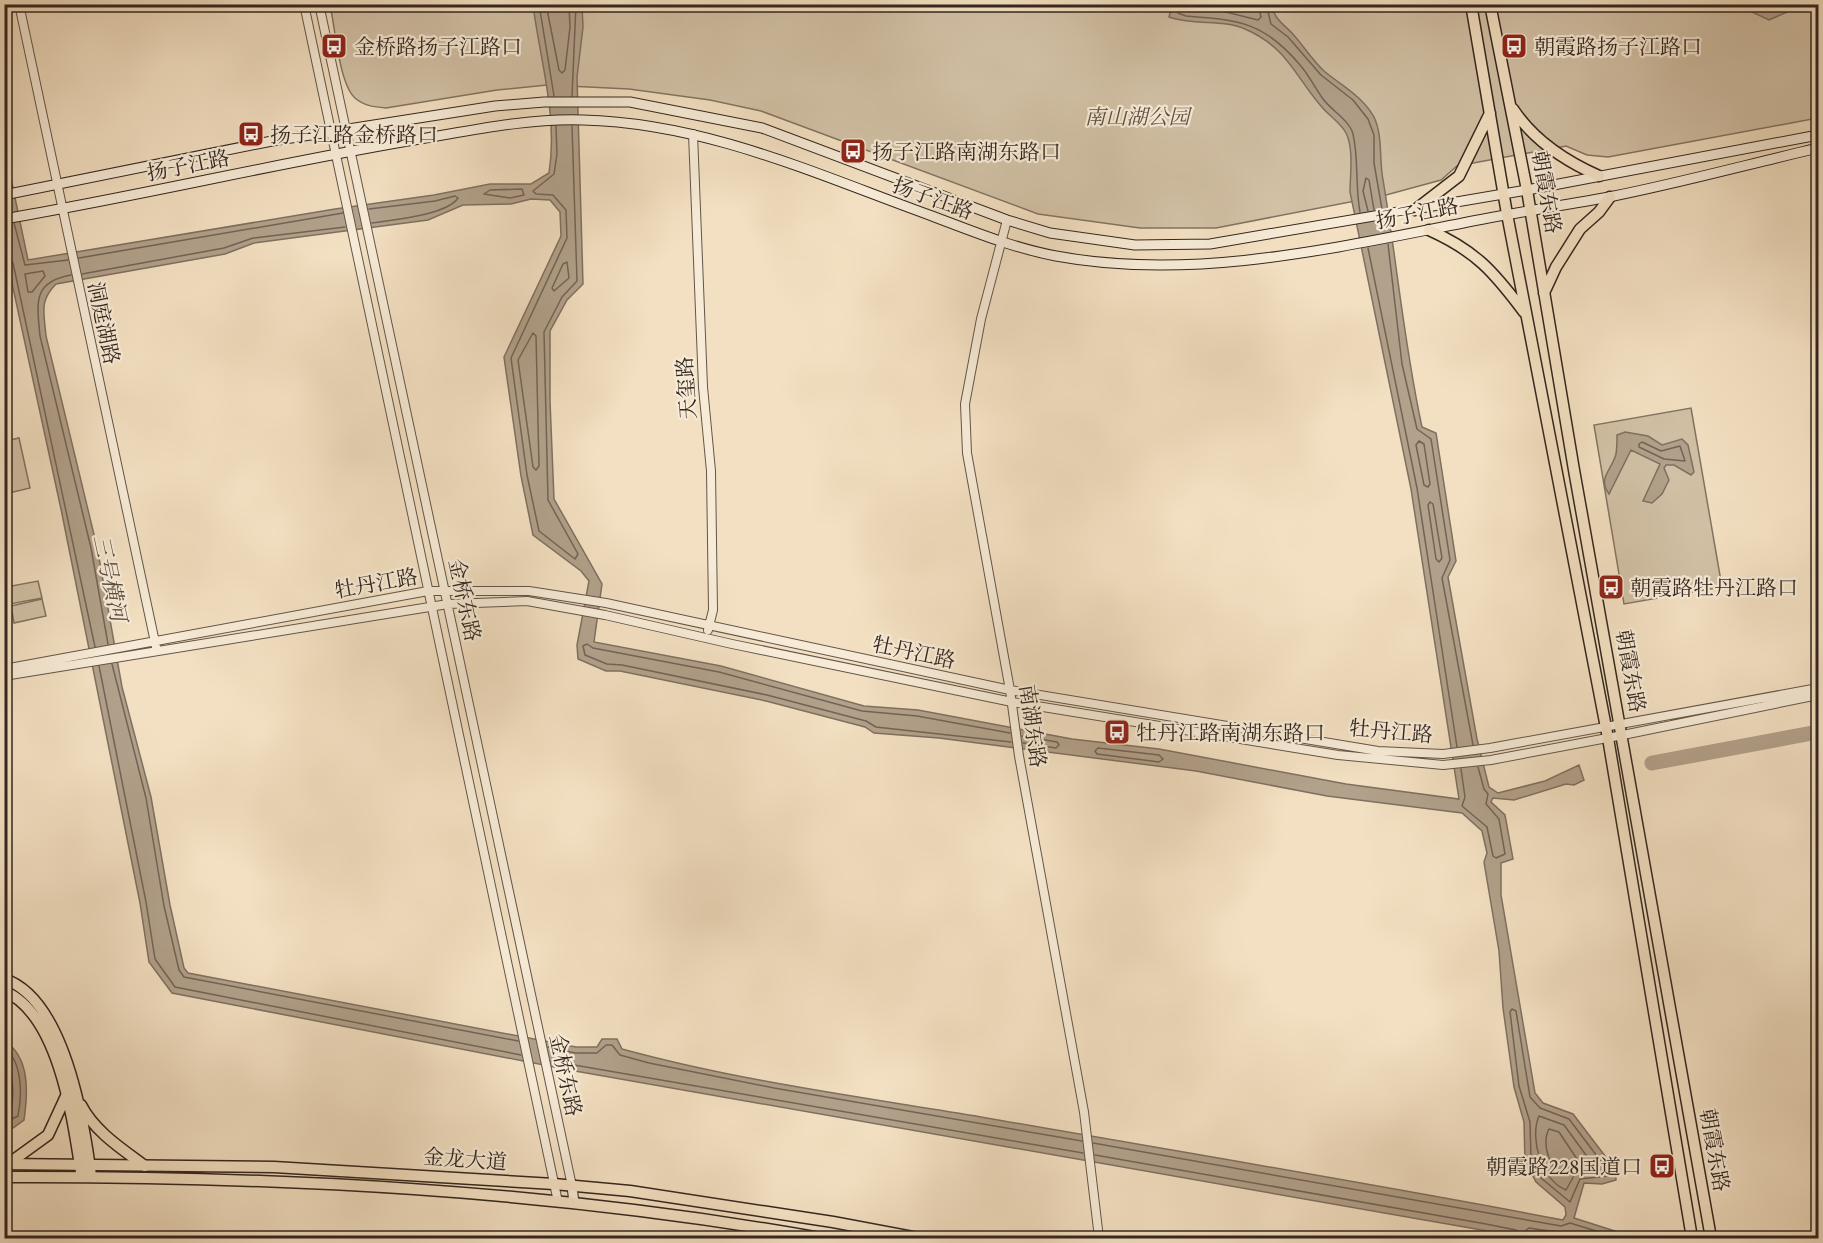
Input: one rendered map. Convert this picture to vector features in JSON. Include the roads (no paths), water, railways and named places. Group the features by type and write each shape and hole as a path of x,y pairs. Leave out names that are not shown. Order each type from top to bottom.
{"main road":[{"name":"朝霞东路","path":"1471,4 1507,214 1608,738 1692,1239"},
{"name":"朝霞东路","path":"1490,4 1527,190 1711,1239"},
{"name":"扬子江路","path":"4,195 272,141 495,106 544,102 630,102 762,128 1007,220 1050,233 1135,245 1210,244 1527,190 1818,135"},
{"path":"1510,104 1534,135 1560,157 1599,176"},
{"path":"1415,210 1459,176 1490,113"},
{"name":"扬子江路","path":"4,219 351,151 542,121 586,120 676,129 761,152 1001,242 1054,256 1095,262 1199,265 1398,236 1530,209 1610,197 1818,148"},
{"path":"1544,293 1556,267 1580,229 1599,212 1610,197"},
{"path":"1429,230 1452,240 1478,257 1527,316"},
{"path":"4,979 13,982 36,1002 52,1026 86,1171"},
{"path":"4,991 30,1010 45,1033 69,1092 86,1114 105,1135 146,1166"},
{"path":"6,1164 48,1135 69,1092"},
{"name":"金龙大道","path":"6,1164 86,1171 275,1180 629,1208 820,1239"},
{"name":"金龙大道","path":"4,1177 146,1166 274,1167 554,1184 630,1191 833,1222 918,1239"},
{"name":"金桥东路","path":"572,1186 574,1203"}],"street":[{"name":"洞庭湖路","path":"19,4 155,646"},
{"name":"金桥东路","path":"304,4 430,607 558,1202"},
{"name":"金桥东路","path":"320,4 572,1186"},
{"name":"天玺路","path":"693,134 703,387 711,471 713,610 706,638"},
{"name":"南湖东路","path":"1007,220 981,319 965,404 967,453 1086,1125 1099,1239"},
{"name":"牡丹江路","path":"4,676 428,591 530,591 606,603 1010,690 1378,751 1443,754 1490,748 1818,688"},
{"name":"牡丹江路","path":"155,646 448,604 527,601 605,615 1012,702 1338,755 1443,765 1491,760 1818,695"},
{"name":"牡丹江路","path":"4,669 84,659"}],"water":[{"path":"533,5 582,5 583,27 577,77 583,284 567,300 550,331 550,401 554,499 602,584 594,642 721,666 864,706 918,710 1072,739 1159,749 1346,784 1459,799 1411,489 1350,192 1351,154 1346,133 1312,95 1281,53 1271,44 1236,26 1169,17 1171,9 1161,5 1271,5 1274,14 1320,67 1364,103 1374,117 1379,132 1382,172 1405,334 1422,427 1436,433 1456,561 1448,577 1477,739 1489,787 1498,793 1545,781 1579,765 1584,780 1574,785 1566,784 1514,800 1493,798 1491,802 1505,815 1513,859 1501,863 1501,895 1535,1093 1543,1103 1573,1114 1615,1169 1616,1180 1602,1184 1584,1183 1574,1218 1618,1232 1616,1238 1527,1238 575,1071 172,993 149,962 140,903 61,509 5,251 4,145 28,260 490,184 531,184 549,173 551,152 550,109","holes":["531,199 550,200 560,212 561,236 504,357 521,476 533,535 581,571 589,581 577,645 578,659 606,671 620,671 766,701 865,727 874,733 939,738 1196,771 1327,796 1462,813 1482,831 1487,853 1484,862 1499,951 1503,1008 1514,1087 1524,1122 1525,1161 1536,1182 1565,1207 1566,1215 1563,1220 1272,1167 755,1079 622,1049 617,1039 602,1039 597,1047 576,1047 188,973 184,968 170,905 151,797 122,687 97,547 46,336 44,308 47,296 56,284 225,254 254,243 428,220 463,205 511,204"]},
{"path":"1737,5 1818,5 1818,12 1794,9 1769,20"},
{"path":"1625,432 1648,436 1662,445 1682,439 1688,445 1694,472 1691,475 1674,465 1666,465 1664,468 1669,480 1662,494 1652,503 1643,501 1660,464 1631,450 1609,494 1604,483 1606,474 1616,454 1617,435"},
{"path":"5,1041 13,1048 23,1066 26,1098 24,1120 13,1128 5,1129"}],"waterway":[{"path":"1652,763 1818,732"}],"place":[{"name":"金桥路扬子江路口","path":"334,46"},
{"name":"朝霞路扬子江路口","path":"1514,46"},
{"name":"扬子江路金桥路口","path":"251,134"},
{"name":"扬子江路南湖东路口","path":"853,151"},
{"name":"朝霞路牡丹江路口","path":"1611,587"},
{"name":"牡丹江路南湖东路口","path":"1117,732"},
{"name":"朝霞路228国道口","path":"1662,1166"}],"park label":[{"name":"南山湖公园","path":"1137,116"}],"water label":[{"name":"三号横河","path":"110,578"}]}
